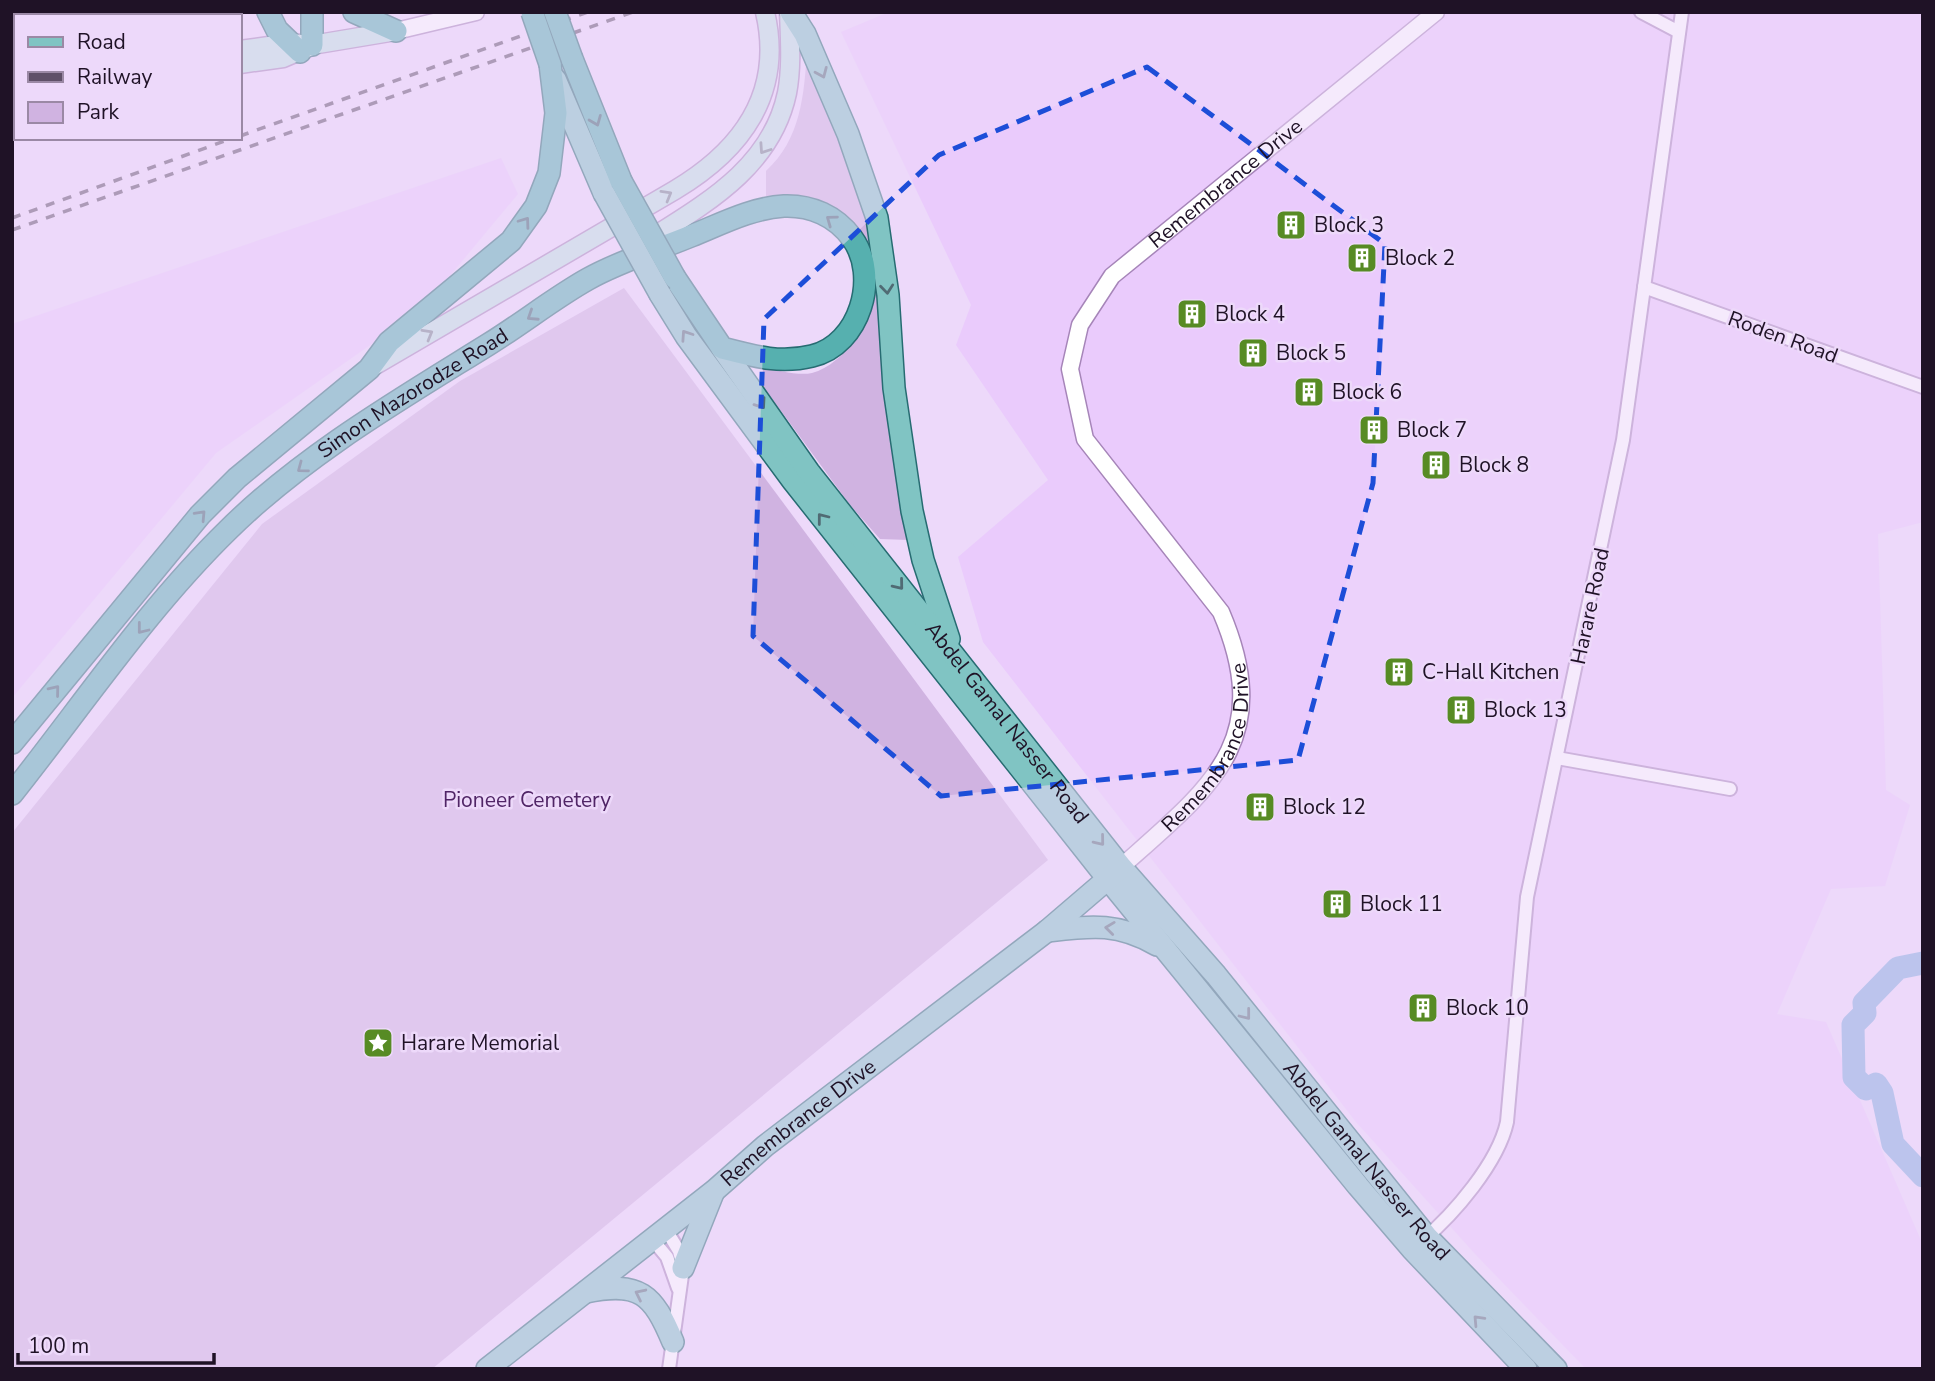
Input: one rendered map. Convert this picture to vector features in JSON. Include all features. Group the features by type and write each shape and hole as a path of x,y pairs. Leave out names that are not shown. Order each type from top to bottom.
{"highway":[{"path":"268,12 301,47 312,12"},
{"path":"354,12 396,30"},
{"name":"Abdel Gamal Nasser Road","path":"532,12 552,69"},
{"name":"Abdel Gamal Nasser Road","path":"555,12 612,187 722,348"},
{"path":"369,369 389,342 511,241 536,206 549,173 553,142 556,113 552,69"},
{"path":"589,278 766,208 811,209 823,213 850,235 860,250 866,271 866,285 851,327 834,344 817,355 776,361 722,348"},
{"name":"Simon Mazorodze Road","path":"12,794 191,569 260,499 394,404 589,278"},
{"name":"Simon Mazorodze Road","path":"12,743 200,515 237,478 369,369"}],"main road":[{"name":"Simon Mazorodze Road","path":"369,369 676,190 719,160 746,131 764,86 768,58 765,12"},
{"path":"790,12 805,34 848,134 877,218 888,295 894,388 910,502 923,560 953,651"},
{"name":"Simon Mazorodze Road","path":"589,278 692,212 757,159 779,122 787,91 790,12"},
{"path":"242,50 301,47 396,30"},
{"path":"242,64 283,58 301,47"},
{"name":"Abdel Gamal Nasser Road","path":"552,69 612,187 660,294 686,336 793,481 1114,873 1216,975 1419,1243 1556,1369"},
{"name":"Abdel Gamal Nasser Road","path":"722,348 809,472 953,651 1168,951 1526,1369"},
{"name":"Remembrance Drive","path":"487,1369 714,1191 765,1146 1047,931 1114,873"},
{"path":"1047,931 1093,926 1133,931 1168,951"},
{"path":"683,1268 714,1191"},
{"path":"581,1293 612,1287 641,1293 660,1311 673,1342"}],"street":[{"path":"396,30 476,12"},
{"name":"Remembrance Drive","path":"1114,873 1169,824 1220,771 1236,735 1242,708 1242,682 1234,642 1221,612 1085,439 1070,369 1080,325 1112,276 1436,12"},
{"path":"1641,12 1679,32"},
{"name":"Harare Road","path":"1419,1243 1481,1177 1494,1158 1505,1132 1510,1108 1527,897 1623,440 1682,12"},
{"name":"Roden Road","path":"1644,287 1923,387"},
{"path":"1557,758 1730,789"},
{"path":"659,1234 679,1251 683,1268 669,1369"},
{"path":"659,1234 679,1292"}],"highlighted area":[{"path":"1147,67 1385,244 1373,483 1298,760 941,796 753,636 764,319 939,155"}],"shaded area":[{"path":"12,12 166,12 14,14 12,85"},
{"path":"889,12 1923,12 1923,522 1878,534 1886,790 1910,805 1885,886 1831,889 1777,1014 1826,1022 1923,1245 1923,1369 1586,1369 1476,1255 1356,1122 983,642 958,557 1048,480 956,345 971,305 841,32"},
{"path":"501,158 518,194 423,308 216,453 12,698 12,324"}],"green space":[{"path":"807,51 835,118 855,188 871,223 909,540 880,539 850,505 762,385 763,368 806,374 826,367 839,357 851,345 860,330 873,298 873,267 859,237 766,199 766,171 778,158 794,131 802,100"},
{"name":"Pioneer Cemetery","path":"624,288 1048,860 432,1369 12,1369 12,833 262,524 460,381"}],"waterway":[{"path":"1923,963 1898,968 1864,1003 1865,1013 1853,1025 1854,1077 1866,1089 1876,1084 1882,1093 1893,1144 1923,1176"}],"railway":[{"path":"242,135 588,12"},
{"path":"12,230 633,12"},
{"path":"12,218 227,140"}],"place":[{"name":"Block 3","path":"1291,225"},
{"name":"Block 2","path":"1362,258"},
{"name":"Block 4","path":"1192,314"},
{"name":"Block 5","path":"1253,353"},
{"name":"Block 6","path":"1309,392"},
{"name":"Block 7","path":"1374,430"},
{"name":"Block 8","path":"1436,465"},
{"name":"C-Hall Kitchen","path":"1399,672"},
{"name":"Block 13","path":"1461,710"},
{"name":"Block 12","path":"1260,807"},
{"name":"Block 11","path":"1337,904"},
{"name":"Block 10","path":"1423,1008"},
{"name":"Harare Memorial","path":"378,1043"}]}
